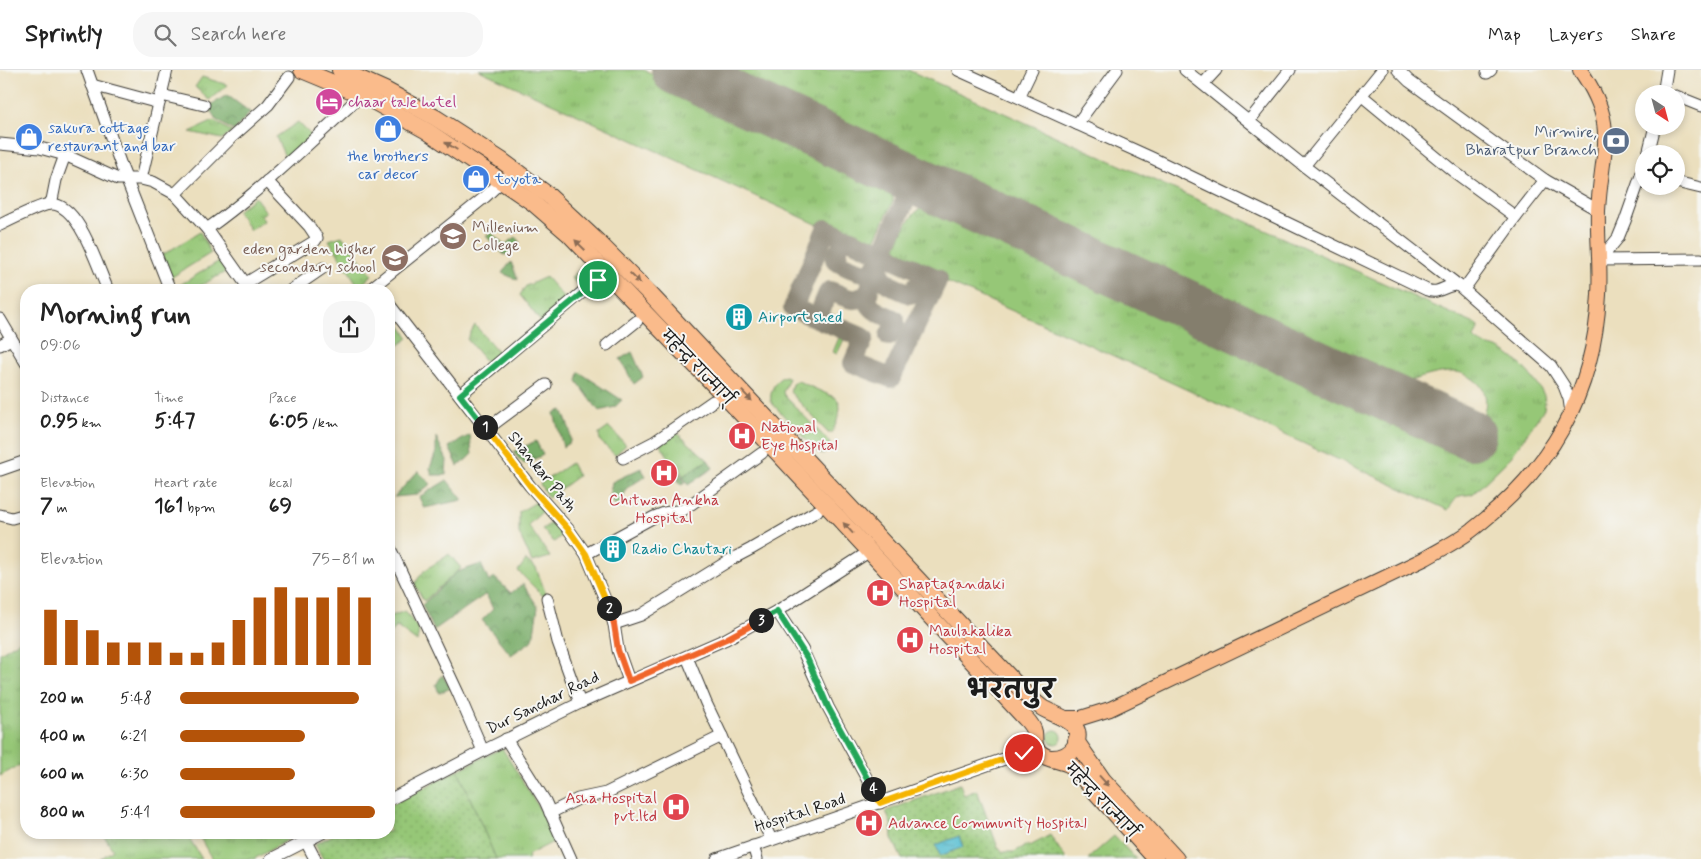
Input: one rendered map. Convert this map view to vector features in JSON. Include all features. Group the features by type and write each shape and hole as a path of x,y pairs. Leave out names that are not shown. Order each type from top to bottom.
{"highway":[{"name":"महेन्द्र राज्मार्ग्","path":"340,70 386,90 436,118 508,175 532,202 569,234 606,271 1025,718 1034,734 1035,746 1048,757 1064,761 1072,766 1156,859"},
{"name":"महेन्द्र राज्मार्ग्","path":"296,74 362,95 554,201 649,293 863,519 1015,684 1047,711 1063,717 1075,728 1077,739 1102,780 1176,859"},
{"path":"1034,734 1036,725 1046,717 1063,717"},
{"path":"1048,757 1065,756 1074,748 1077,739"}],"main road":[{"path":"1077,739 1095,719 1110,709 1426,558 1455,541 1488,516 1524,481 1555,442 1571,415 1592,357 1599,296 1598,210 1606,152 1606,134 1599,102 1591,85 1580,70"},
{"path":"1063,717 1081,718 1110,709"}],"street":[{"path":"87,70 168,284"},
{"path":"141,179 168,70"},
{"path":"958,70 1077,124 1427,290 1433,292 1449,285 1461,287"},
{"path":"1019,97 1032,70"},
{"path":"1077,124 1117,70"},
{"path":"1185,70 1304,166 1461,287 1551,366 1570,398 1571,415"},
{"path":"1203,84 1216,70"},
{"path":"1249,121 1290,70"},
{"path":"1304,166 1382,70"},
{"path":"1398,70 1416,86 1545,180 1598,210"},
{"path":"1666,85 1667,70"},
{"path":"174,194 268,105 296,74"},
{"path":"92,85 160,99 204,105"},
{"path":"1362,95 1453,171 1516,216"},
{"path":"1685,100 1701,106"},
{"path":"207,229 267,181 354,103"},
{"path":"0,144 40,148 65,154 118,179 141,179 153,182 174,194 207,229 246,284"},
{"path":"49,204 52,200 56,180 65,154"},
{"path":"379,284 485,197 508,175"},
{"path":"1461,287 1545,180"},
{"path":"252,284 317,238 267,181"},
{"path":"1685,184 1701,188"},
{"path":"1600,260 1618,238 1635,193"},
{"path":"0,225 49,204 58,205 80,226 105,284"},
{"path":"1600,260 1701,258"},
{"path":"300,284 323,268"},
{"path":"460,395 598,280"},
{"name":"Shankar Path","path":"395,312 530,486 569,530 586,554 608,604 614,624 618,650 629,681"},
{"path":"0,319 20,353"},
{"path":"607,345 637,321"},
{"path":"0,345 12,339"},
{"path":"487,429 546,385"},
{"path":"623,458 654,442 713,401"},
{"path":"586,554 654,516 683,510 762,454"},
{"path":"0,470 20,463"},
{"path":"614,624 641,615 730,560 816,511"},
{"path":"0,515 12,518 20,516"},
{"name":"Dur Sanchar Road","path":"395,797 580,703 726,639 777,611 870,551"},
{"path":"395,559 483,751"},
{"path":"546,598 558,642 580,703"},
{"path":"777,611 807,658 828,707 880,803"},
{"path":"686,657 771,839"},
{"name":"Hospital Road","path":"1007,758 1034,734"},
{"path":"550,813 578,799 606,793 722,736"},
{"path":"506,740 545,801 571,859"},
{"name":"Hospital Road","path":"717,859 1007,758 1024,753 1048,757"},
{"path":"271,859 301,839"},
{"path":"305,839 315,859"},
{"path":"753,846 757,859"}],"green space":[{"path":"479,70 644,70 882,179 890,188 893,201 871,249"},
{"path":"723,70 908,70 1477,325 1479,327 1474,338 1480,343 1503,351 1521,365 1544,395 1544,409 1511,457 1474,493 1458,497 1448,510 1081,341 892,258 903,231 914,215 920,209 939,205 1468,447 1481,421 1486,402 1481,386 1471,378 1464,374 1449,372 1405,382"},
{"path":"202,77 228,85 209,100 195,87"},
{"path":"227,95 250,112 234,131 215,119 209,106"},
{"path":"214,121 232,132 222,139 190,132"},
{"path":"298,122 312,136 286,159 276,137"},
{"path":"255,197 266,212 261,215 264,221 250,230 237,211"},
{"path":"200,232 211,253 167,280 159,257"},
{"path":"492,233 504,245 516,237 520,243 509,254 504,255 486,236"},
{"path":"342,236 372,275 362,284 357,284 329,240"},
{"path":"221,260 229,270 204,284 182,284"},
{"path":"511,262 518,280 502,273"},
{"path":"580,269 589,277 578,285 571,278"},
{"path":"546,277 566,300 542,323 520,295 526,286"},
{"path":"397,321 409,338 395,348 395,322"},
{"path":"475,325 499,353 487,363 467,339"},
{"path":"841,333 846,335 837,354 833,352"},
{"path":"855,339 860,341 851,360 846,358"},
{"path":"632,352 643,377 634,384 620,359"},
{"path":"579,372 622,400 615,407 599,411 577,381"},
{"path":"785,376 789,378 783,392 784,395 830,443 828,451 823,454 817,452 771,402 774,386 778,380"},
{"path":"798,381 839,401 839,415 832,433 828,433 790,392 792,384"},
{"path":"562,410 570,430 570,442 563,447 554,413"},
{"path":"609,427 626,445 615,455 600,441 599,434"},
{"path":"676,432 708,460 683,476 679,466 672,462 660,444"},
{"path":"470,435 472,455 458,466 449,447"},
{"path":"436,437 447,460 446,475 432,475 430,468 436,452"},
{"path":"536,441 543,455 524,464 513,452"},
{"path":"708,460 713,468 688,485 683,476"},
{"path":"674,461 685,483 681,485 669,464"},
{"path":"571,463 578,476 548,498 540,484"},
{"path":"641,468 646,476 627,488 619,508 609,499 612,482"},
{"path":"418,471 431,484 417,495 395,496"},
{"path":"447,480 463,500 424,508 419,497"},
{"path":"540,500 544,510 528,525 550,557 532,562 519,533 519,512"},
{"path":"556,520 566,532 554,542 542,529"},
{"path":"449,554 461,568 424,601 415,585 418,579 425,570"},
{"path":"526,560 536,568 546,594 543,596 518,571"},
{"path":"481,564 489,582 494,577 511,593 523,584 538,607 533,640 511,655 482,620 493,609 486,594 434,630 422,605 457,572"},
{"path":"405,611 419,630 417,642 397,627 395,629 395,615"},
{"path":"20,641 20,765 0,776 0,653"},
{"path":"442,675 451,688 439,693 436,685"},
{"path":"1055,730 1060,732 1062,737 1060,742 1055,744 1050,742 1048,737 1050,732"},
{"path":"502,748 541,811 555,841 528,855 528,859 496,859 458,770"},
{"path":"458,770 496,859 323,859 315,844 325,839 395,839 395,803"},
{"path":"960,784 964,795 977,790 997,845 1003,852 1014,852 1050,835 1066,859 902,859 892,838 891,824 886,811"},
{"path":"1114,836 1136,859 1088,859 1091,856"},
{"path":"106,839 190,839 202,859 100,859 113,850"},
{"path":"201,839 289,839 254,859 212,859"}],"water":[{"path":"959,836 963,847 940,856 936,845"}],"taxiway":[{"path":"889,336 895,320 874,309 869,303 869,295 876,269 906,199 905,183 895,171"},
{"path":"906,199 913,192 921,189 939,191"},
{"path":"826,229 938,279 891,378 853,363 864,338 793,308 826,229"},
{"path":"838,251 835,259 856,270 868,272 878,265 882,277 893,287 910,294 914,292 917,285"},
{"path":"822,307 830,291 850,299 858,298 868,292"}],"runway":[{"path":"676,70 1471,435"}],"place":[{"name":"chaar tale hotel","path":"329,102"},
{"name":"the brothers car decor","path":"388,129"},
{"name":"sakura cottage restaurant and bar","path":"29,137"},
{"name":"Mirmire, Bharatpur Branch","path":"1616,141"},
{"name":"toyota","path":"476,179"},
{"name":"Millenium College","path":"453,236"},
{"name":"eden garden higher secondary school","path":"395,258"},
{"name":"Airport shed","path":"739,317"},
{"name":"National Eye Hospital","path":"742,436"},
{"name":"Chitwan Ankha Hospital","path":"664,473"},
{"name":"Radio Chautari","path":"613,549"},
{"name":"Shaptagandaki Hospital","path":"880,593"},
{"name":"Maulakalika Hospital","path":"910,640"},
{"name":"Asha Hospital pvt.ltd","path":"676,807"},
{"name":"Advance Community Hospital","path":"869,823"}],"district":[{"name":"भरतपुर","path":"1011,691"}],"route":[{"path":"598,280 460,395 530,486 569,530 586,554 608,604 614,624 618,650 629,681 726,639 777,611 807,658 822,696 880,803 1024,753"}]}
